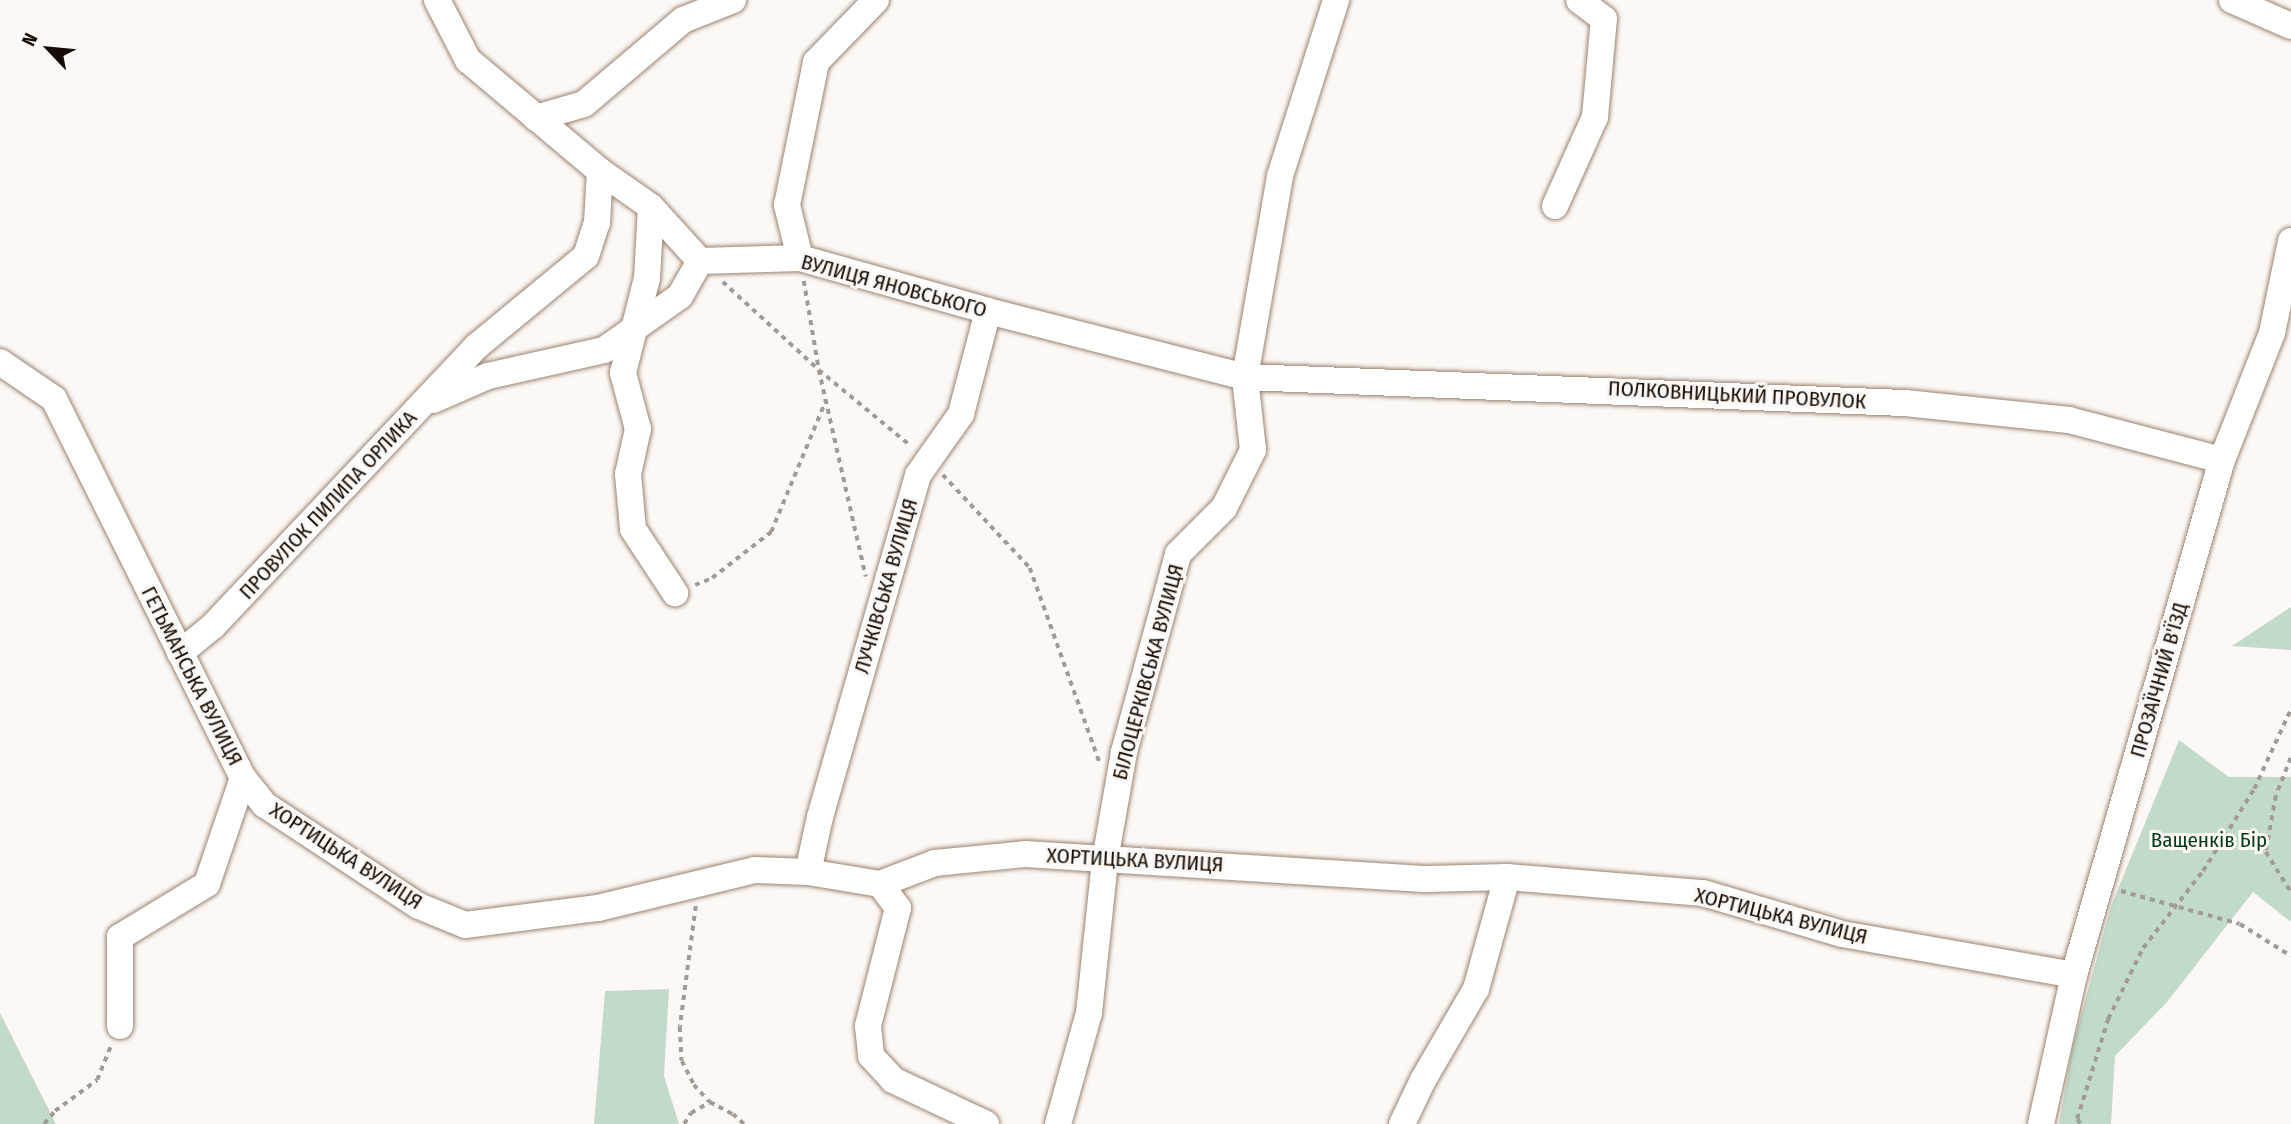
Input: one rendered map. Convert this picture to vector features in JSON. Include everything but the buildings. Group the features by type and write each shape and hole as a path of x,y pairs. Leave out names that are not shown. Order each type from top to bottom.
{"street":[{"path":"437,0 468,60 600,171 651,207 700,261"},
{"path":"536,118 584,104 683,20 733,0"},
{"path":"800,258 787,205 816,62 875,0"},
{"name":"БІЛОЦЕРКІВСЬКА ВУЛИЦЯ","path":"1058,1124 1089,1013 1105,860 1124,752 1178,554 1224,508 1253,450 1245,377 1280,176 1336,0"},
{"path":"1555,206 1595,117 1604,19 1579,0"},
{"path":"2232,0 2291,26"},
{"path":"422,405 477,346 586,256 597,222 600,171"},
{"path":"651,207 647,278 631,331 623,373 638,429 628,474 633,529 675,593"},
{"name":"ПРОЗАЇЧНИЙ В'ЇЗД","path":"2041,1124 2074,975 2099,885 2222,460 2272,333 2291,241"},
{"name":"ВУЛИЦЯ ЯНОВСЬКОГО","path":"700,261 800,258 988,311 1245,377"},
{"name":"ПРОВУЛОК ПИЛИПА ОРЛИКА","path":"180,653 213,626 422,405 488,376 604,350 680,296 700,261"},
{"name":"ЛУЧКІВСЬКА ВУЛИЦЯ","path":"808,872 820,817 918,475 961,414 988,311"},
{"name":"ГЕТЬМАНСЬКА ВУЛИЦЯ","path":"0,362 54,400 243,778 207,884 120,937 120,1026"},
{"name":"ПОЛКОВНИЦЬКИЙ ПРОВУЛОК","path":"1245,377 1905,402 2069,420 2222,460"},
{"name":"ХОРТИЦЬКА ВУЛИЦЯ","path":"243,778 265,805 419,906 465,925 598,908 755,870 808,872 880,884 935,863 1025,854 1204,863 1427,879 1507,877 1703,893 1842,934 2074,975"},
{"path":"1402,1124 1423,1080 1476,989 1507,877"},
{"path":"880,884 898,908 868,1026 871,1056 893,1080 986,1124"}],"path":[{"path":"800,258 826,400 867,581"},
{"path":"700,261 820,370 929,460 1030,568 1101,765"},
{"path":"675,593 712,578 771,532 826,400"},
{"path":"2078,1122 2108,1019 2143,948 2178,907 2254,789 2291,709"},
{"path":"2291,758 2276,796 2266,852 2291,892"},
{"path":"699,883 681,1038 682,1061 694,1085 710,1102 733,1114 744,1124"},
{"path":"2099,885 2240,924 2291,956"},
{"path":"44,1124 55,1111 97,1080 120,1026"},
{"path":"684,1124 691,1113 710,1102"}],"green space":[{"path":"2291,607 2291,650 2232,646"},
{"name":"Ващенків Бір","path":"2179,740 2229,777 2291,777 2291,922 2253,892 2167,1002 2115,1056 2111,1124 2059,1124 2073,1045 2111,906"},
{"path":"669,989 664,1076 679,1124 594,1124 605,991"},
{"path":"0,1013 56,1124 0,1124"}]}
